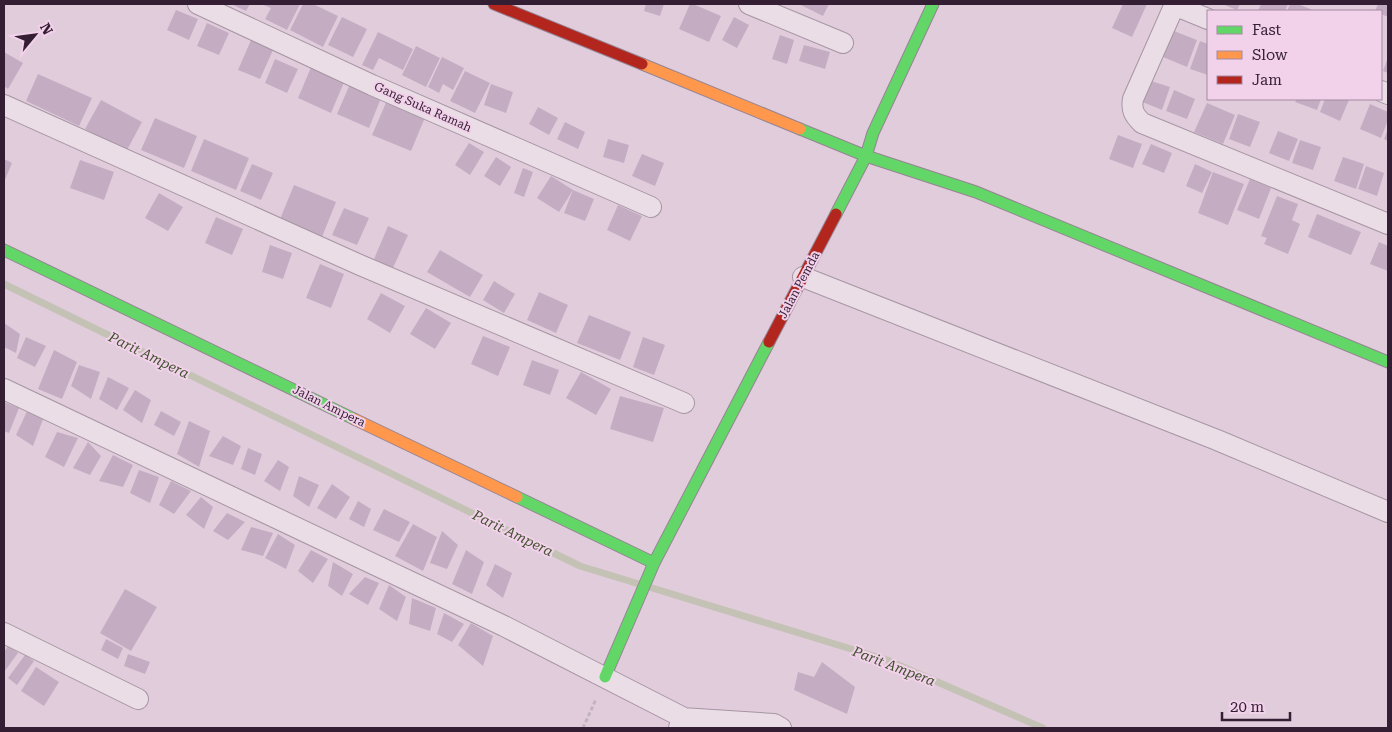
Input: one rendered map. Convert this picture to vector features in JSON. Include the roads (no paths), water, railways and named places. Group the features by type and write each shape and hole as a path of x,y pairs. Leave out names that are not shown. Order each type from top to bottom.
{"street":[{"name":"Gang Suka Ramah","path":"198,4 372,85 651,207"},
{"path":"494,4 866,156 976,192 1388,362"},
{"path":"749,4 843,43"},
{"name":"Jalan Pemda","path":"605,678 637,606 648,577 651,562 866,156 872,133 933,4"},
{"path":"1207,19 1174,4 1133,99 1132,107 1135,116 1142,123 1388,224"},
{"path":"4,106 360,265 684,403"},
{"name":"Jalan Ampera","path":"4,250 651,562"},
{"path":"803,277 1217,440 1388,512"},
{"path":"4,390 504,626 605,678 680,723 774,724 781,728"},
{"path":"4,633 138,700"}],"waterway":[{"name":"Parit Ampera","path":"4,284 580,566 639,584"},
{"name":"Parit Ampera","path":"649,587 887,660 1043,728"}]}
